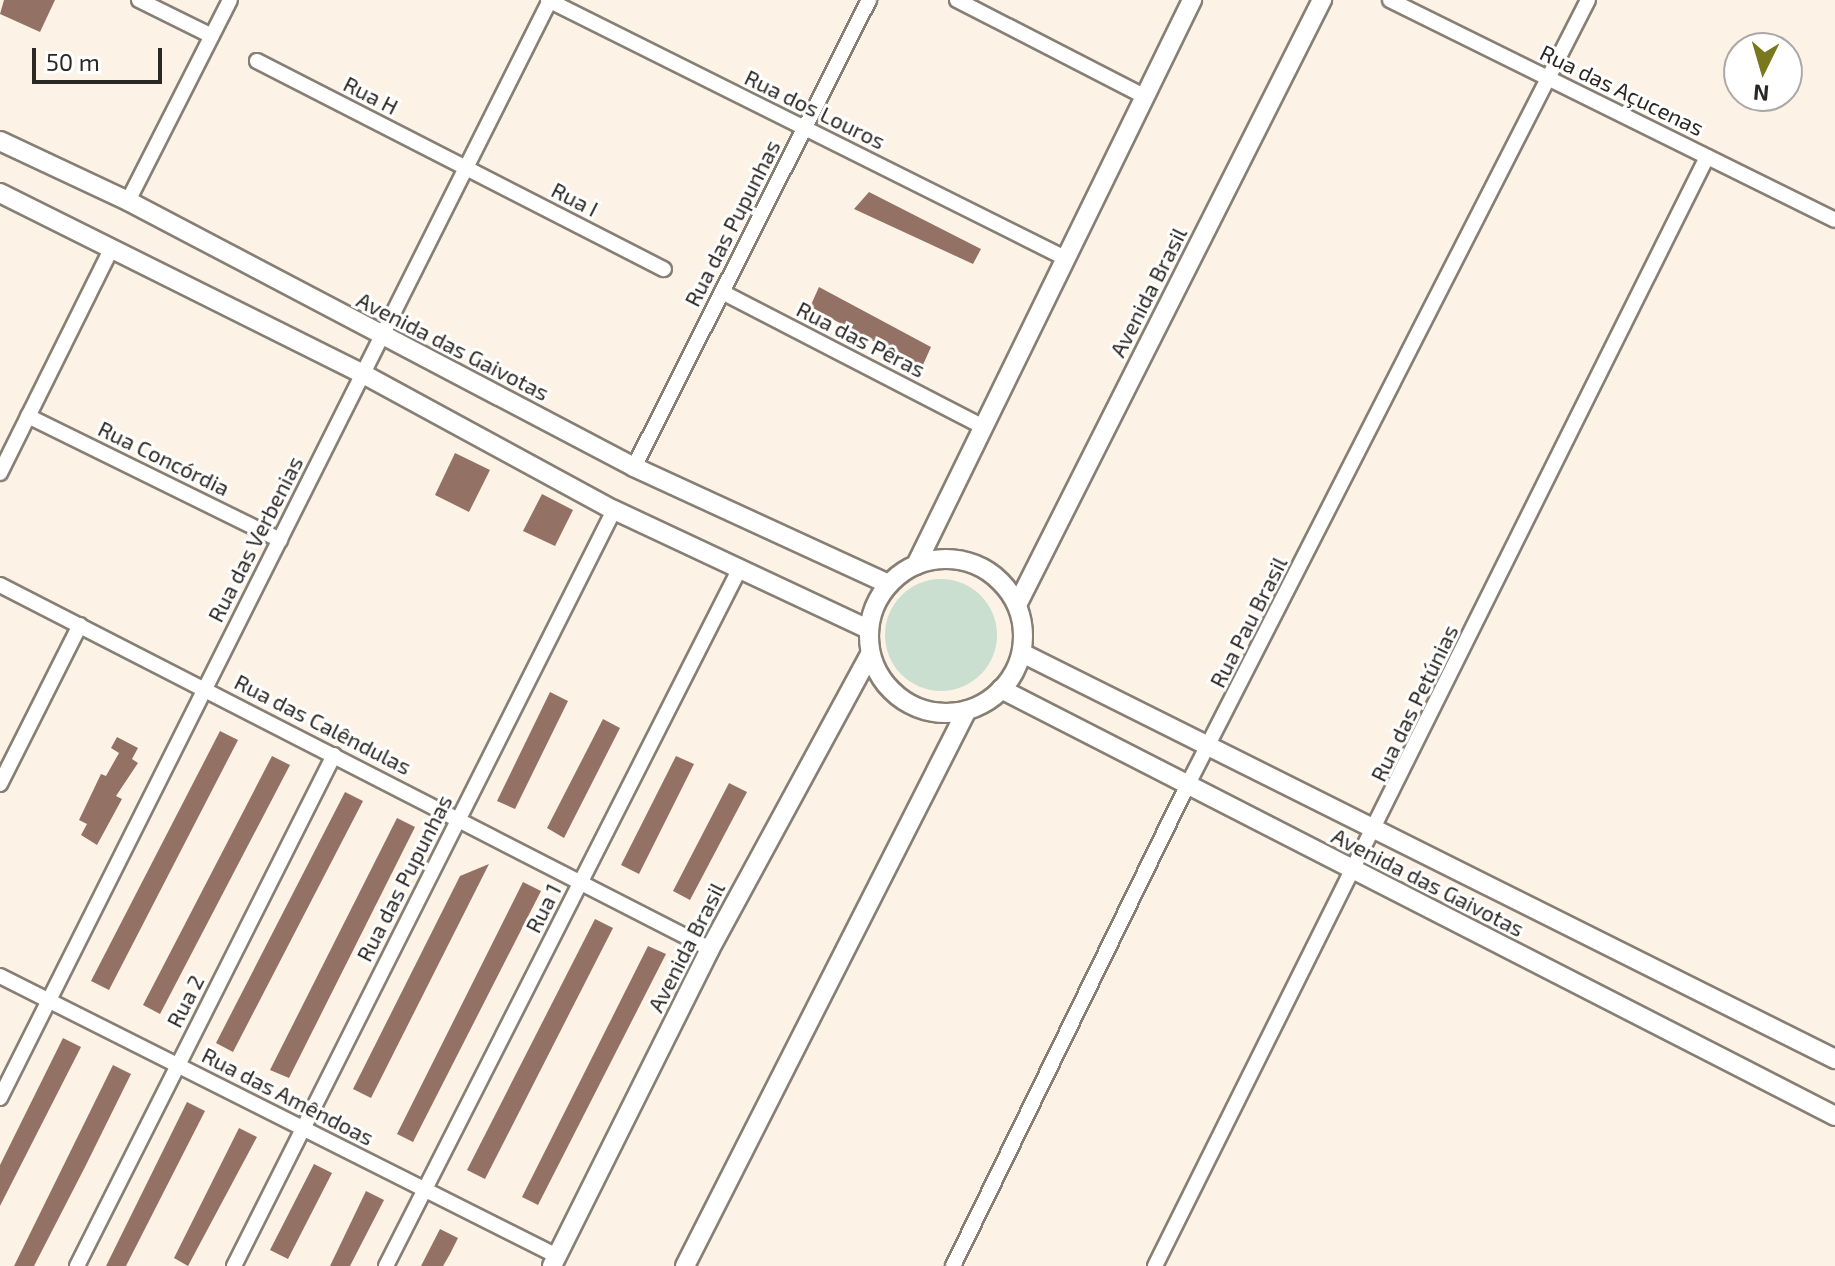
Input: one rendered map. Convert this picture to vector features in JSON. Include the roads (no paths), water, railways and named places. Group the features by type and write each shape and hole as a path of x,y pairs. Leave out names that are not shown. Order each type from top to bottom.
{"street":[{"path":"139,0 212,36"},
{"path":"128,201 230,0"},
{"name":"Rua dos Louros","path":"549,0 1063,257"},
{"name":"Rua das Verbenias","path":"0,1098 363,374 384,338 549,0"},
{"name":"Rua das Pupunhas","path":"634,467 869,0"},
{"path":"957,0 1144,96"},
{"path":"916,565 980,425 1192,0"},
{"name":"Avenida Brasil","path":"1017,605 1322,0"},
{"name":"Rua das Açucenas","path":"1390,0 1835,220"},
{"name":"Rua Pau Brasil","path":"953,1266 1187,786 1210,747 1588,0"},
{"name":"Rua H","path":"257,61 466,168"},
{"name":"Avenida das Gaivotas","path":"0,141 128,201 634,467 888,584"},
{"name":"Rua das Petúnias","path":"1155,1266 1352,870 1376,830 1707,157"},
{"name":"Rua I","path":"466,168 664,269"},
{"path":"0,193 363,374 614,510 868,629"},
{"path":"0,473 111,249"},
{"name":"Rua das Pêras","path":"722,292 980,425"},
{"name":"Rua Concórdia","path":"28,416 280,540"},
{"name":"Rua das Pupunhas","path":"234,1266 614,510"},
{"path":"957,559 981,567 1003,583 1017,605 1022,653 1001,689 967,710 942,713 918,708 896,695 870,654 868,629 888,584 916,565 957,559"},
{"name":"Rua 1","path":"386,1266 739,570"},
{"name":"Rua das Calêndulas","path":"0,585 710,949"},
{"path":"0,784 80,625"},
{"name":"Avenida das Gaivotas","path":"1022,653 1835,1059"},
{"name":"Avenida Brasil","path":"554,1261 710,949 870,654"},
{"name":"Avenida das Gaivotas","path":"1001,689 1835,1116"},
{"path":"685,1266 967,710"},
{"name":"Rua 2","path":"77,1266 334,755"},
{"name":"Rua das Amêndoas","path":"0,976 425,1190 554,1261"}]}
